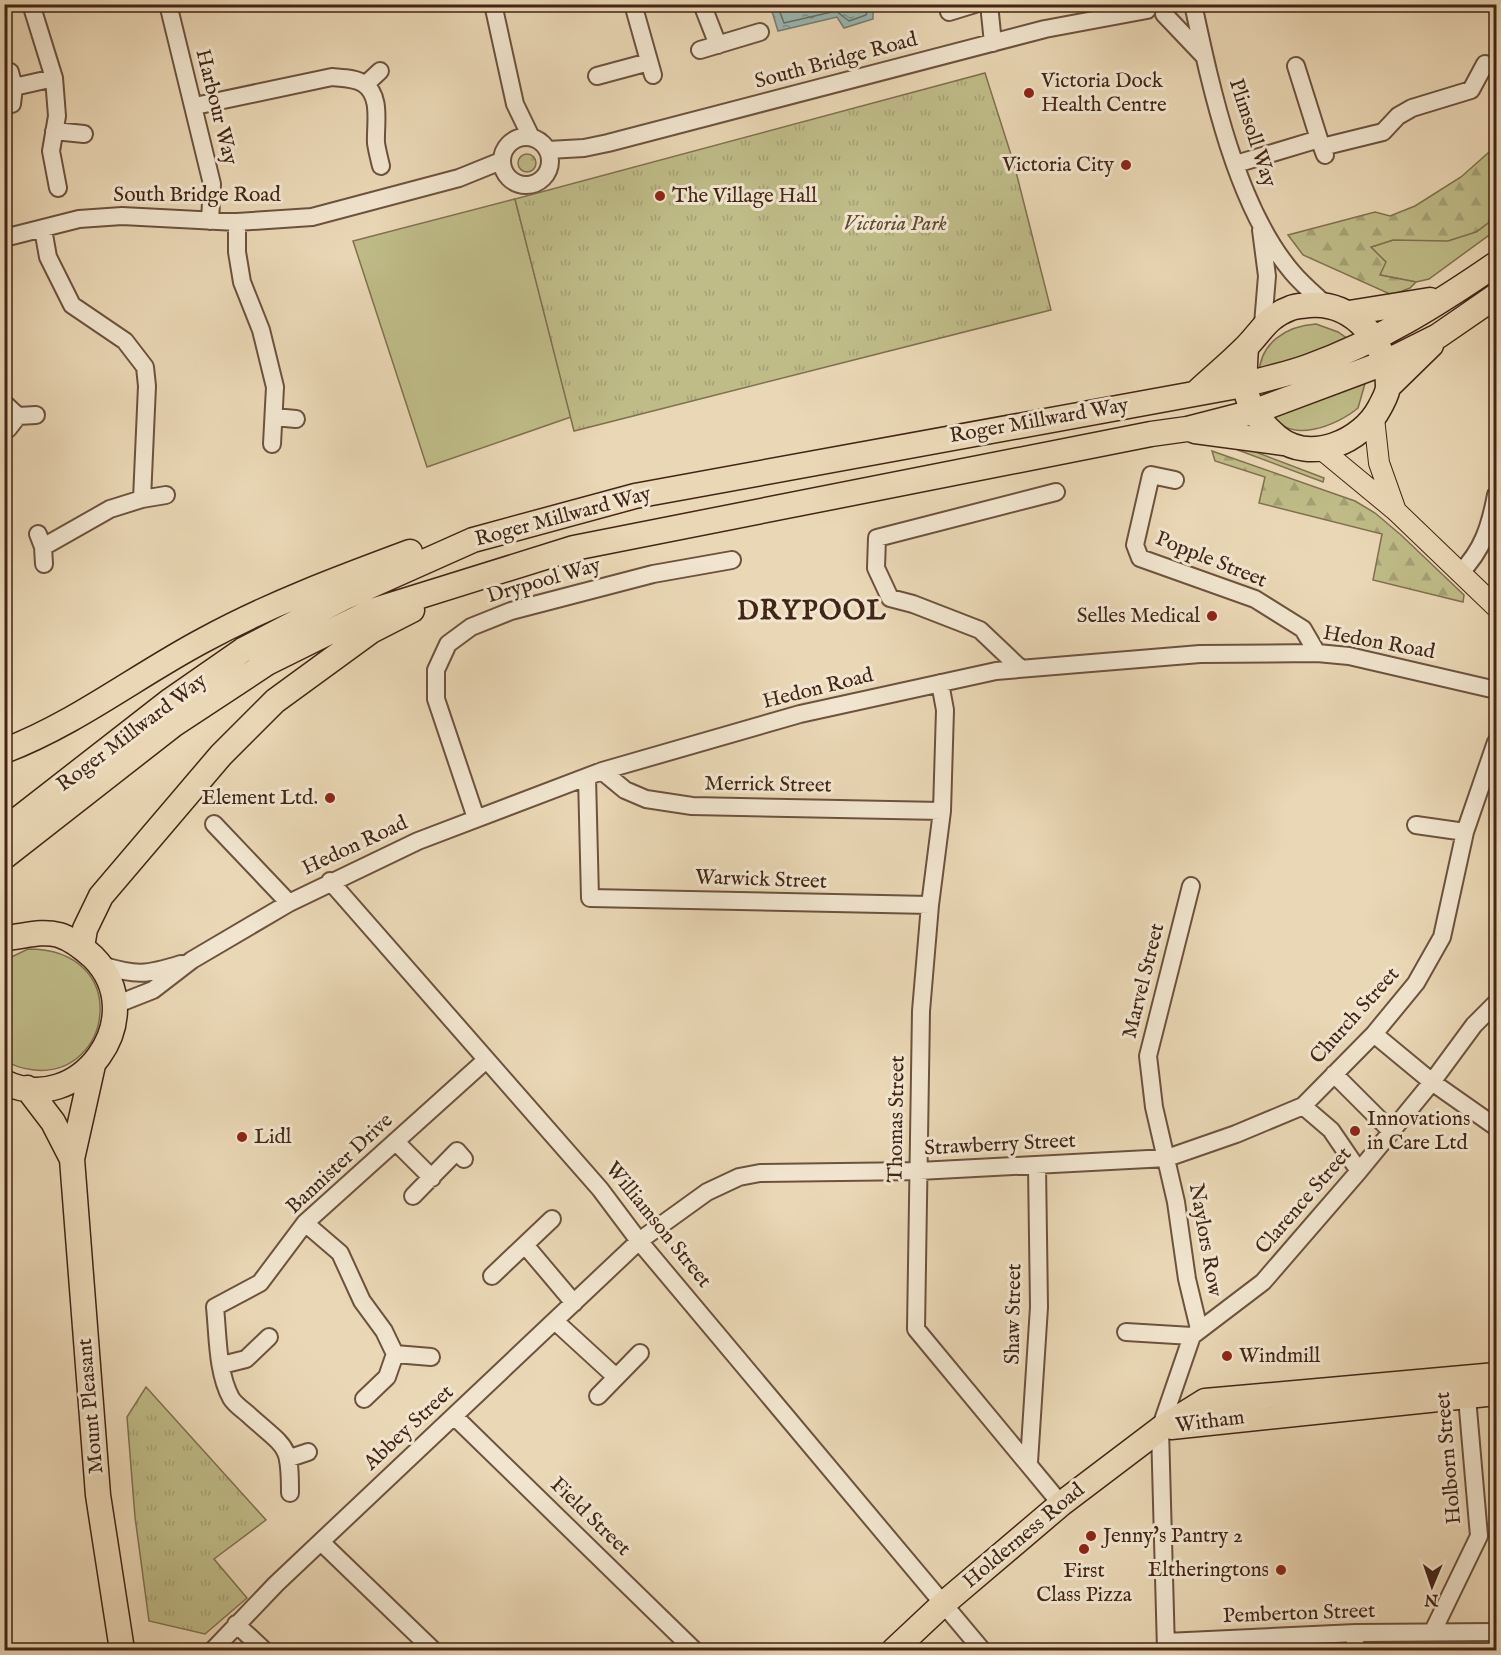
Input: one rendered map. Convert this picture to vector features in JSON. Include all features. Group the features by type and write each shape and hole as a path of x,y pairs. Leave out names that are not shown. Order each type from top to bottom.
{"highway":[{"name":"Roger Millward Way","path":"4,830 171,700 243,650 343,598 473,540 634,496 1243,385 1309,367 1375,338 1450,296 1497,264"},
{"name":"Roger Millward Way","path":"1349,313 1450,296"},
{"name":"Roger Millward Way","path":"4,857 173,725 267,663 372,611 574,548 1151,434 1187,429 1253,412 1384,363 1438,336 1497,296"},
{"path":"1197,392 1246,348 1263,324 1292,307 1325,304 1349,313 1375,338 1384,363 1388,387 1374,418 1345,443 1321,449"},
{"name":"Roger Millward Way","path":"1388,387 1438,336"},
{"path":"1246,348 1243,385 1253,412 1262,425 1284,442"},
{"name":"Roger Millward Way","path":"1187,429 1321,449"},
{"path":"4,751 36,739 87,712 204,640 310,589 455,535 634,496"},
{"path":"82,946 85,929 100,896 213,764 275,701 371,631 476,578"},
{"path":"6,939 33,932 50,934 82,946 101,965 111,984 115,1005 114,1027 106,1047 93,1065 74,1080 59,1085 16,1085"},
{"path":"72,1159 93,1065"},
{"path":"16,1085 53,1122 72,1159"},
{"name":"Mount Pleasant","path":"72,1159 98,1495 122,1650"},
{"name":"Witham","path":"1160,1429 1466,1387 1497,1375"},
{"name":"Witham","path":"1160,1429 1205,1401 1466,1387 1497,1393"},
{"name":"Holderness Road","path":"894,1650 942,1605 1061,1504 1160,1429"}],"main road":[{"path":"1374,418 1379,463 1396,511"},
{"path":"1321,449 1396,511 1497,607"}],"street":[{"path":"31,4 54,78 57,116 51,151 58,188"},
{"name":"Harbour Way","path":"168,4 195,106 212,184 210,221"},
{"path":"597,76 651,68 633,4"},
{"path":"702,4 718,45"},
{"path":"949,12 975,4"},
{"path":"989,4 993,44"},
{"path":"1099,20 1111,4"},
{"path":"1144,7 1164,14 1175,12 1187,4"},
{"name":"Plimsoll Way","path":"1193,4 1203,56 1236,164 1260,224 1292,272 1325,304"},
{"path":"494,5 515,104 531,137"},
{"name":"South Bridge Road","path":"548,150 584,148 1044,29 1099,20 1144,7"},
{"name":"Plimsoll Way","path":"1164,14 1203,56"},
{"path":"700,50 760,32"},
{"path":"1236,164 1383,132 1398,116 1412,108 1471,90 1485,64"},
{"path":"1296,66 1322,147"},
{"path":"366,85 380,70"},
{"path":"195,106 332,77 349,79 366,85 377,113 376,143 381,166"},
{"path":"12,104 12,80 54,78"},
{"path":"508,144 515,139 531,137 538,140 548,150 549,168 542,179 531,185 514,183 508,178 501,161 508,144 515,104"},
{"path":"54,131 84,134"},
{"name":"South Bridge Road","path":"549,168 584,148"},
{"name":"South Bridge Road","path":"4,238 79,219 122,216 237,222 312,217 459,178 501,161"},
{"name":"South Bridge Road","path":"459,178 508,178"},
{"path":"237,222 237,252 242,282 261,330 275,387 272,444"},
{"name":"Plimsoll Way","path":"1260,224 1268,276 1263,324"},
{"path":"44,229 48,257 72,305 125,341 145,367 147,386 142,499"},
{"path":"4,403 13,422 36,415"},
{"path":"274,417 296,418"},
{"name":"Popple Street","path":"1175,480 1151,475 1135,545 1140,558 1255,599 1303,629 1317,653"},
{"path":"1020,668 980,630 913,604 890,598 876,568 877,538 1056,492"},
{"path":"44,564 40,541 92,517 142,499 166,495"},
{"path":"1460,573 1475,558 1485,540 1497,495"},
{"name":"Drypool Way","path":"476,818 436,699 436,670 448,644 471,627 511,611 653,574 732,560"},
{"name":"Hedon Road","path":"115,1005 153,990 192,960 330,881 476,818 595,774 800,714 1020,668 1200,654 1317,653 1349,656 1497,690"},
{"name":"Thomas Street","path":"940,683 945,710 942,811 930,905 921,1011 916,1329 942,1363 1029,1462 1061,1504"},
{"name":"Church Street","path":"1167,1158 1236,1134 1303,1106 1374,1034 1416,983 1442,937 1465,832 1497,742"},
{"name":"Merrick Street","path":"595,774 646,799 692,806 942,811"},
{"name":"Warwick Street","path":"595,774 590,898 849,906 930,905"},
{"path":"214,824 289,903"},
{"path":"1416,825 1465,832"},
{"name":"Williamson Street","path":"330,881 592,1180 639,1241 982,1650"},
{"name":"Marvel Street","path":"1167,1158 1154,1107 1148,1056 1176,954 1191,886"},
{"name":"Hedon Road","path":"101,965 123,972 147,974 192,960"},
{"name":"Clarence Street","path":"1196,1332 1263,1282 1359,1171 1432,1082 1474,1025 1497,1003"},
{"path":"1374,1034 1432,1082 1497,1127"},
{"name":"Bannister Drive","path":"290,1458 284,1446 232,1401 222,1365 215,1307 260,1283 305,1222 486,1060"},
{"path":"1334,1074 1391,1131"},
{"path":"1303,1106 1331,1130 1359,1171"},
{"path":"396,1142 432,1178"},
{"path":"413,1196 457,1151 464,1159"},
{"name":"Strawberry Street","path":"639,1241 707,1192 739,1177 800,1172 919,1171 1167,1158"},
{"name":"Naylors Row","path":"1167,1158 1196,1332"},
{"name":"Shaw Street","path":"1029,1462 1038,1307 1037,1166"},
{"path":"492,1276 552,1219"},
{"path":"305,1222 340,1253 362,1301 384,1332 395,1354 387,1377 364,1399"},
{"name":"Abbey Street","path":"213,1650 236,1624 321,1542 639,1241"},
{"path":"525,1245 574,1303"},
{"path":"556,1322 616,1377"},
{"path":"1126,1332 1196,1332 1182,1361 1160,1429 1166,1646"},
{"path":"222,1365 246,1359 269,1337"},
{"path":"598,1396 640,1353"},
{"path":"395,1354 431,1357"},
{"path":"1182,1361 1180,1387 1191,1401 1205,1401"},
{"name":"Holborn Street","path":"1432,1631 1479,1536 1466,1387"},
{"name":"Field Street","path":"454,1416 694,1650"},
{"path":"290,1493 290,1458 308,1452"},
{"path":"321,1542 433,1650"},
{"path":"236,1624 264,1650"},
{"name":"Pemberton Street","path":"1166,1646 1356,1633 1497,1632"},
{"path":"1354,1650 1356,1633"}],"green space":[{"name":"Victoria Park","path":"985,73 1014,164 1051,310 574,431 515,199"},
{"path":"1496,146 1496,217 1476,232 1448,241 1393,240 1371,247 1386,262 1380,275 1416,282 1410,288 1392,295 1303,255 1288,235 1375,212 1390,216 1415,206 1461,177"},
{"path":"527,154 533,157 536,163 533,169 527,172 521,169 518,163 521,157"},
{"path":"515,199 571,417 427,467 353,241"},
{"path":"1496,217 1496,230 1429,279 1416,282 1380,275 1371,247 1393,240 1476,232"},
{"path":"1316,324 1338,332 1348,339 1259,374 1264,353 1277,338 1295,328"},
{"path":"1366,380 1358,408 1326,426 1314,429 1290,429 1280,423 1273,413"},
{"path":"1240,446 1324,478 1323,482 1238,450"},
{"path":"1212,451 1355,501 1375,513 1464,595 1463,602 1373,580 1382,534 1259,503 1265,477 1215,461"},
{"path":"28,949 62,955 84,969 97,989 100,1012 95,1035 81,1054 61,1067 30,1070 15,1066 5,1060 5,960"},
{"path":"146,1387 266,1520 214,1559 247,1598 205,1634 149,1621 135,1517 127,1417"}],"water":[{"path":"770,4 887,5 873,9 873,19 844,28 837,17 778,31"}],"place":[{"name":"Victoria Dock Health Centre","path":"1029,93"},
{"name":"Victoria City","path":"1126,165"},
{"name":"The Village Hall","path":"660,196"},
{"name":"Selles Medical","path":"1212,616"},
{"name":"Element Ltd.","path":"330,798"},
{"name":"Innovations in Care Ltd","path":"1355,1131"},
{"name":"Lidl","path":"242,1137"},
{"name":"Windmill","path":"1227,1356"},
{"name":"Jenny's Pantry 2","path":"1091,1536"},
{"name":"First Class Pizza","path":"1084,1549"},
{"name":"Eltheringtons","path":"1281,1570"}],"district":[{"name":"DRYPOOL","path":"812,612"}]}
